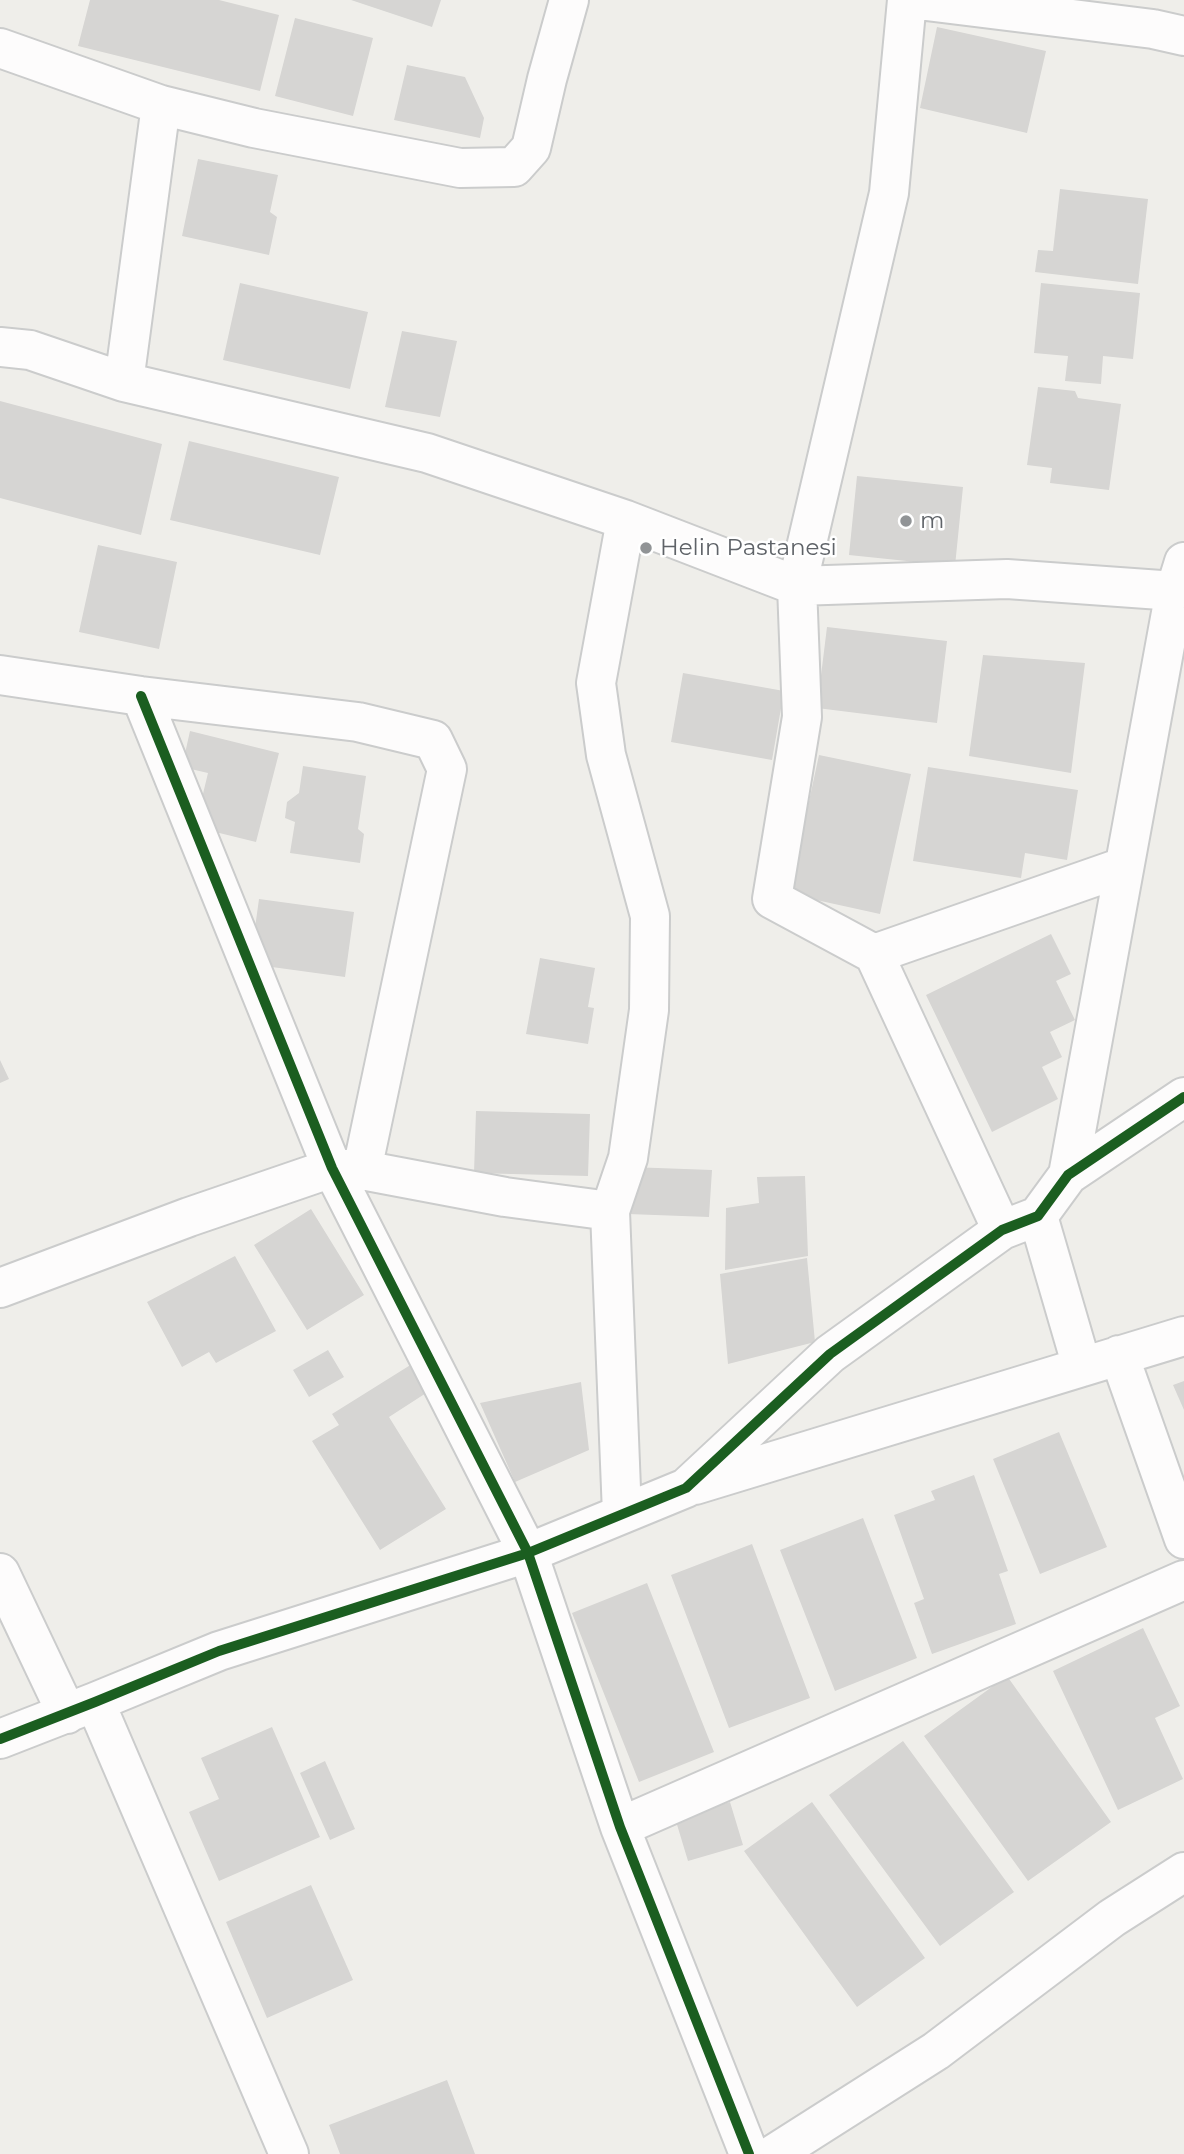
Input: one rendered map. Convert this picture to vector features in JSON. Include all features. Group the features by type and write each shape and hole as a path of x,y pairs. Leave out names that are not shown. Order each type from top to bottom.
{"street":[{"path":"0,48 161,105 254,128 460,168 513,167 531,148 569,0"},
{"path":"908,0 889,193 797,586 802,717 772,899 874,954 1002,1230"},
{"path":"918,0 1153,29 1184,36"},
{"path":"124,382 161,105"},
{"path":"0,347 30,350 124,382 427,453 626,520 797,586 1179,576 1068,1175"},
{"path":"622,1514 610,1211 628,1158 649,1010 650,916 606,755 596,683 626,520"},
{"path":"0,675 141,696 358,722 433,740 447,769 347,1169"},
{"path":"141,696 347,1169 528,1553 620,1827 749,2154"},
{"path":"874,954 1123,867"},
{"path":"686,1488 830,1354 1002,1230 1038,1216 1068,1175 1184,1097"},
{"path":"0,1288 189,1217 347,1169 505,1197 610,1211"},
{"path":"1038,1216 1082,1367"},
{"path":"0,1739 219,1651 528,1553 686,1488 1184,1336"},
{"path":"1119,1355 1184,1539"},
{"path":"0,1573 81,1708 289,2154"},
{"path":"620,1827 1184,1580"},
{"path":"774,2154 936,2051 1112,1918 1184,1872"}],"building":[{"path":"90,0 219,0 279,15 260,91 78,46"},
{"path":"351,0 441,0 432,27"},
{"path":"295,18 373,38 353,116 275,96"},
{"path":"937,27 1046,51 1027,133 920,108"},
{"path":"407,65 465,77 484,118 480,138 394,120"},
{"path":"198,159 278,175 270,212 277,217 269,255 182,236"},
{"path":"1060,189 1148,199 1138,284 1035,272 1038,250 1053,251"},
{"path":"240,283 368,312 350,389 223,360"},
{"path":"1041,283 1140,293 1133,359 1103,356 1101,384 1065,381 1068,356 1034,353"},
{"path":"402,331 457,341 440,417 385,407"},
{"path":"1038,387 1075,391 1078,398 1121,404 1109,490 1050,483 1052,468 1027,465"},
{"path":"0,401 162,444 141,535 0,498"},
{"path":"189,441 339,477 320,555 170,520"},
{"name":"m","path":"857,476 963,487 955,566 849,555"},
{"path":"98,545 177,562 159,649 79,632"},
{"path":"827,627 947,641 937,723 817,708"},
{"path":"983,655 1085,663 1071,773 969,756"},
{"path":"683,673 784,691 772,760 671,742"},
{"path":"190,731 279,753 256,842 195,827 208,773 182,767"},
{"path":"819,755 911,774 880,914 789,894"},
{"path":"303,766 366,776 358,829 364,834 360,863 290,853 295,822 285,818 287,802 299,793"},
{"path":"928,767 1078,790 1067,860 1025,853 1021,878 913,861"},
{"path":"259,899 354,912 345,977 250,964"},
{"path":"1051,934 1071,974 1056,981 1075,1020 1050,1032 1062,1057 1042,1067 1058,1099 992,1132 926,995"},
{"path":"540,958 595,968 588,1007 594,1008 588,1044 526,1034"},
{"path":"0,1060 9,1079 0,1083"},
{"path":"476,1111 590,1114 588,1176 474,1173"},
{"path":"630,1167 712,1170 709,1217 628,1214"},
{"path":"805,1176 808,1256 725,1270 726,1208 759,1203 757,1177"},
{"path":"311,1209 364,1295 307,1330 254,1245"},
{"path":"235,1256 276,1331 216,1363 209,1352 182,1367 147,1302"},
{"path":"807,1258 815,1342 728,1364 720,1274"},
{"path":"328,1350 344,1377 309,1397 293,1370"},
{"path":"420,1359 437,1386 389,1417 446,1509 380,1550 312,1441 339,1425 332,1414"},
{"path":"1184,1381 1184,1410 1173,1385"},
{"path":"581,1382 589,1450 515,1482 480,1403"},
{"path":"1059,1432 1107,1547 1040,1574 993,1459"},
{"path":"974,1475 1008,1571 999,1574 1016,1624 932,1654 914,1603 924,1599 894,1515 935,1500 931,1491"},
{"path":"863,1518 917,1658 835,1691 780,1550"},
{"path":"752,1544 810,1698 729,1728 671,1575"},
{"path":"647,1583 714,1752 639,1782 572,1613"},
{"path":"1143,1628 1180,1706 1155,1718 1183,1779 1118,1810 1053,1671"},
{"path":"1007,1676 1111,1822 1028,1881 924,1736"},
{"path":"272,1727 320,1837 219,1881 189,1812 219,1799 201,1758"},
{"path":"903,1741 1014,1892 940,1946 829,1795"},
{"path":"325,1761 355,1829 330,1840 300,1773"},
{"path":"730,1802 743,1845 688,1861 675,1818"},
{"path":"812,1802 925,1958 857,2007 744,1851"},
{"path":"311,1885 353,1980 267,2018 226,1922"},
{"path":"447,2080 475,2154 340,2154 329,2125"}],"cycle path":[{"path":"141,696 332,1168 528,1553 620,1827 749,2154"},
{"path":"0,1739 219,1651 528,1553 686,1488 830,1354 1002,1230 1038,1216 1068,1175 1184,1097"}],"place":[{"name":"m","path":"906,521"},
{"name":"Helin Pastanesi","path":"646,548"}]}
